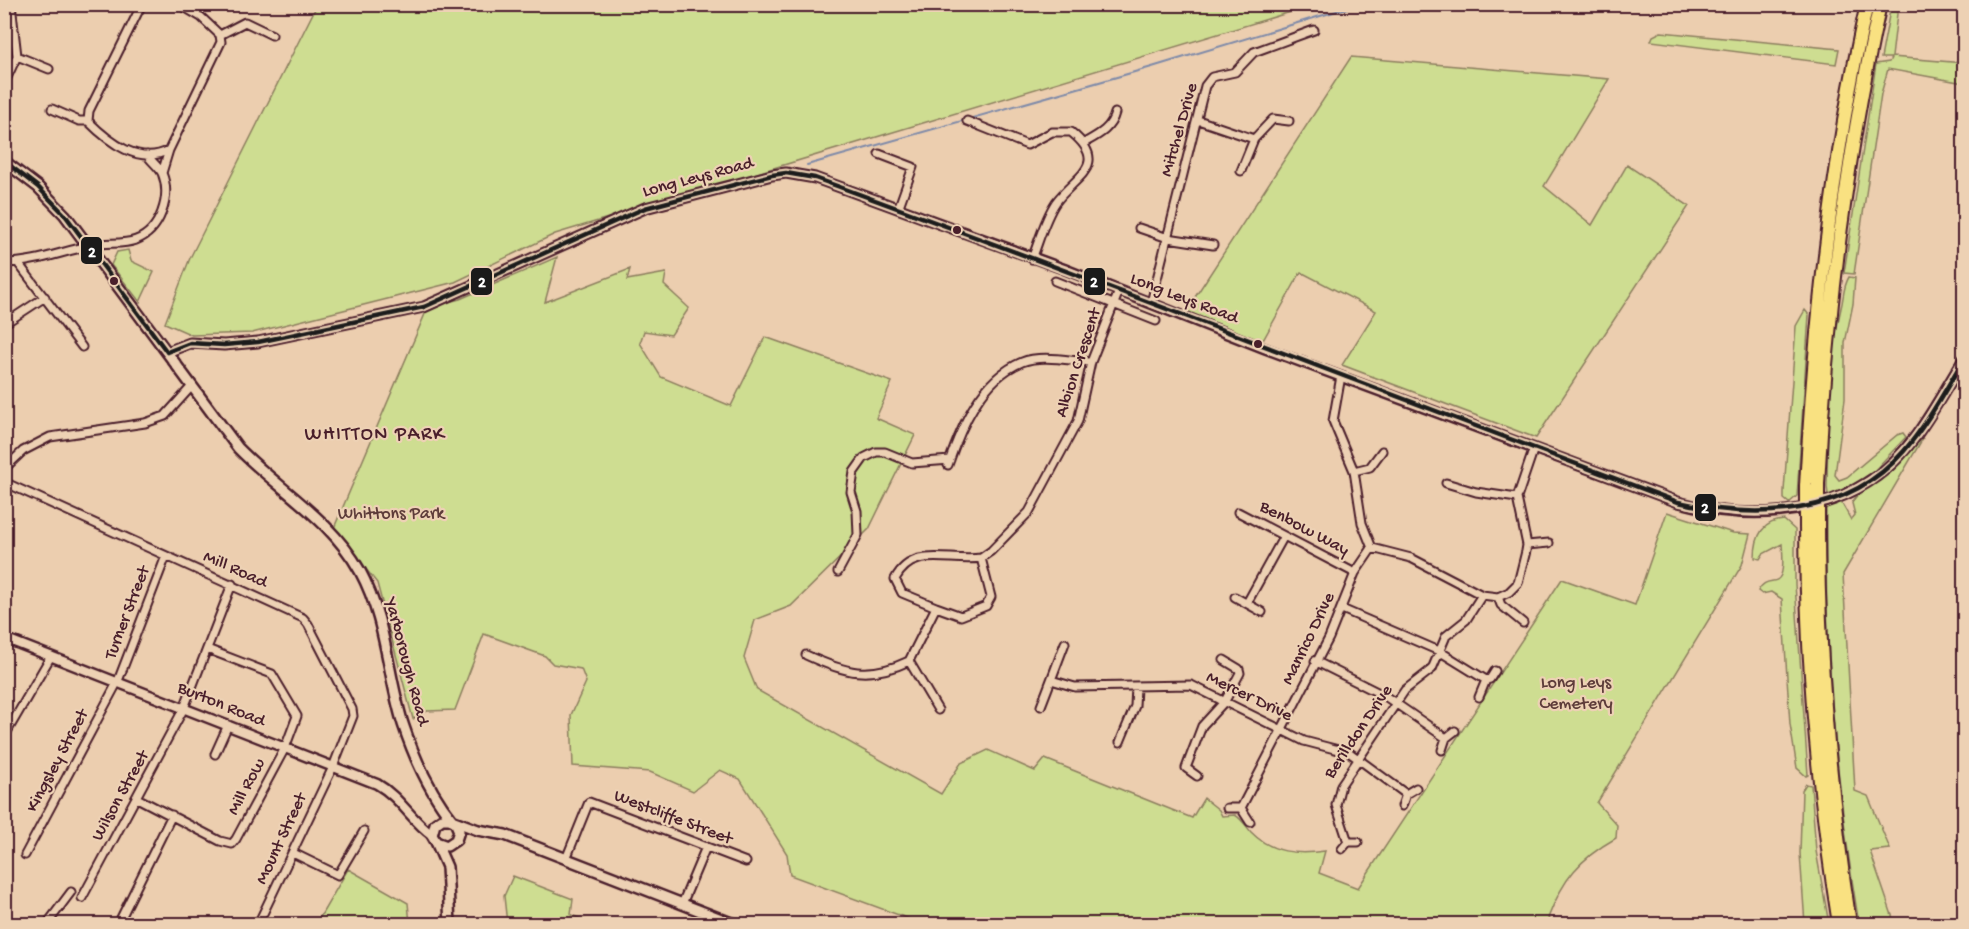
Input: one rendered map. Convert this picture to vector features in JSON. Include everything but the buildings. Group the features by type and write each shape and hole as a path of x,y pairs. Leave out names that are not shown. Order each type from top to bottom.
{"highway":[{"path":"1839,924 1825,836 1812,714 1812,485 1819,295 1834,178 1867,4"},
{"path":"1812,485 1831,297 1850,160 1880,4"},
{"path":"1812,527 1825,711 1837,835 1850,924"}],"main road":[{"name":"Yarborough Road","path":"4,161 54,202 238,448 260,470 327,527 359,570 382,628 403,723 437,801"},
{"path":"437,801 454,821 459,831 447,867 450,924"},
{"path":"437,801 434,839 447,867"},
{"path":"435,823 446,819 478,830 505,835 734,924"},
{"path":"434,839 443,846 478,830"}],"street":[{"path":"4,84 17,56 11,4"},
{"path":"88,121 89,111 142,4"},
{"path":"4,263 18,263 89,247 135,240 150,231 165,205 162,173 169,150 221,42 220,36 201,16 179,4"},
{"path":"220,36 245,22 272,35"},
{"name":"Mitchel Drive","path":"1151,303 1168,238 1181,174 1198,120 1205,86 1212,77 1235,72 1254,52 1314,30"},
{"path":"17,56 49,69"},
{"path":"52,109 81,122 88,121 115,145 147,155 161,154 169,150"},
{"path":"1084,143 1103,132 1113,120 1115,113"},
{"path":"1241,171 1254,139 1274,119 1289,121"},
{"path":"1198,120 1254,139"},
{"path":"967,121 1027,145 1052,132 1071,132 1084,143 1088,157 1085,174 1056,202 1032,259"},
{"path":"879,154 913,167 898,209"},
{"path":"147,155 162,173"},
{"name":"Long Leys Road","path":"167,352 185,344 224,345 258,342 424,307 624,216 786,173 814,178 1678,502 1705,509 1755,515 1801,508 1842,494 1877,476 1914,435 1965,359"},
{"path":"1140,228 1168,238 1213,245"},
{"path":"98,260 106,246"},
{"path":"18,263 82,347"},
{"path":"1055,280 1156,321"},
{"name":"Albion Crescent","path":"981,558 1029,512 1078,421 1091,362 1119,291"},
{"path":"7,322 45,297"},
{"path":"838,572 858,535 857,511 851,492 854,472 864,458 876,452 885,452 912,463 949,462 958,435 977,401 1001,375 1023,361 1047,359 1091,362"},
{"path":"1341,376 1333,420 1354,471 1362,523 1372,548 1411,558 1482,595 1498,597 1509,592 1518,583 1527,545 1517,498 1534,448"},
{"path":"4,468 23,451 50,437 145,423 165,416 192,386"},
{"path":"1354,471 1370,467 1382,451"},
{"name":"Mill Road","path":"4,482 303,618 352,709 351,724 333,767"},
{"path":"1446,483 1476,492 1517,498"},
{"name":"Benbow Way","path":"1238,512 1355,573"},
{"path":"1247,603 1284,536"},
{"path":"1527,545 1549,543"},
{"name":"Manrico Drive","path":"1241,808 1342,609 1355,573 1372,548"},
{"name":"Turner Street","path":"118,681 166,556"},
{"path":"918,557 939,557 963,561 981,558 991,597 986,606 961,616 936,607 902,593 895,579 900,569 918,557"},
{"name":"Wilson Street","path":"82,898 184,708 232,584"},
{"name":"Berilldon Drive","path":"1348,842 1337,814 1336,796 1396,704 1413,682 1432,669 1446,636 1467,620 1482,595"},
{"path":"1235,597 1262,612"},
{"path":"1498,597 1501,605 1523,623"},
{"path":"806,655 832,667 865,673 891,670 909,661 936,607"},
{"path":"1342,609 1439,651 1486,680"},
{"name":"Burton Road","path":"4,638 118,681 386,789 434,839"},
{"path":"1041,706 1065,643"},
{"name":"Mill Row","path":"172,815 226,843 236,840 285,748 297,716 272,674 207,649"},
{"path":"4,736 51,656"},
{"path":"1197,776 1186,768 1202,726 1225,701 1240,673 1239,669 1224,660"},
{"path":"909,661 938,710"},
{"path":"1315,662 1396,704 1446,738"},
{"path":"1479,697 1486,680 1495,672"},
{"name":"Mercer Drive","path":"1050,680 1075,687 1191,685 1304,741 1345,751 1406,794"},
{"name":"Kingsley Street","path":"25,855 118,681"},
{"path":"1120,742 1135,706 1136,687"},
{"path":"214,754 228,725"},
{"path":"1442,750 1446,738 1455,731"},
{"name":"Mount Street","path":"258,924 333,767"},
{"path":"1402,806 1406,794 1416,788"},
{"path":"118,924 172,815 137,798"},
{"name":"Westcliffe Street","path":"566,859 589,802 746,862"},
{"path":"1227,808 1241,808 1250,822"},
{"path":"414,819 435,823"},
{"path":"293,853 338,875 364,831"},
{"path":"1342,849 1348,842 1358,842"},
{"path":"682,904 706,847"},
{"path":"47,924 71,892"}],"green space":[{"path":"317,5 1314,5 555,234 455,282 252,333 192,335 165,323 190,258"},
{"path":"1891,5 1898,5 1892,57 1964,63 1964,83 1888,69 1881,94 1854,274 1844,273 1876,64 1889,62 1891,58 1881,58"},
{"path":"1661,32 1839,49 1836,64 1651,41 1653,36"},
{"path":"1351,57 1609,79 1544,186 1592,225 1627,165 1689,206 1536,438 1342,365 1376,311 1301,272 1262,342 1186,311"},
{"path":"128,250 131,261 154,272 140,302 111,265 117,252"},
{"path":"557,257 545,302 630,269 627,280 666,273 664,285 689,308 671,335 644,331 640,343 661,377 731,406 765,337 892,382 876,418 915,435 869,529 791,606 755,620 744,658 757,690 941,794 961,763 988,750 1035,771 1045,759 1192,818 1204,798 1219,810 1222,816 1235,815 1259,839 1276,848 1304,853 1325,851 1319,873 1358,888 1562,579 1635,605 1667,512 1733,533 1750,534 1742,565 1597,803 1617,825 1616,838 1582,862 1566,881 1548,918 1557,924 923,924 790,875 787,854 740,779 720,770 693,791 650,772 573,766 571,715 586,682 581,669 553,664 545,656 484,634 455,710 427,711 413,719 377,583 334,528 428,307 460,299"},
{"path":"1849,277 1855,278 1853,304 1845,343 1845,399 1835,475 1839,480 1847,477 1897,435 1903,433 1906,437 1873,472 1833,497 1828,494 1827,487 1831,374 1836,330"},
{"path":"1805,310 1809,315 1797,496 1789,503 1784,499 1784,491 1796,326"},
{"path":"1923,438 1843,574 1855,791 1868,796 1890,849 1870,851 1895,924 1859,924 1844,821 1833,717 1827,612 1826,507 1841,502 1851,520 1855,515 1852,503 1857,495"},
{"path":"1784,520 1795,530 1795,584 1808,775 1806,776 1797,768 1790,724 1782,599 1771,592 1762,594 1758,591 1767,582 1780,578 1783,561 1782,544 1763,554 1760,559 1755,558 1756,544 1761,532 1770,524"},
{"path":"1806,784 1811,785 1816,851 1829,924 1805,924 1800,853 1802,790"},
{"path":"348,869 408,903 410,924 316,924"},
{"path":"513,876 573,899 571,915 595,924 507,924 504,896"}],"waterway":[{"path":"807,165 1152,67 1360,4"}],"transit line":[{"name":"2","path":"4,161 38,187 65,215 167,352"},
{"name":"2","path":"167,352 190,343 224,345 258,342 424,307 645,208 786,173 815,178 1678,502 1708,508 1739,511 1799,508 1828,501 1856,489 1881,473 1904,451 1929,418 1964,359"}],"district":[{"name":"WHITTON PARK","path":"375,435"}],"park label":[{"name":"Whittons Park","path":"391,514"},
{"name":"Long Leys Cemetery","path":"1576,693"}]}
